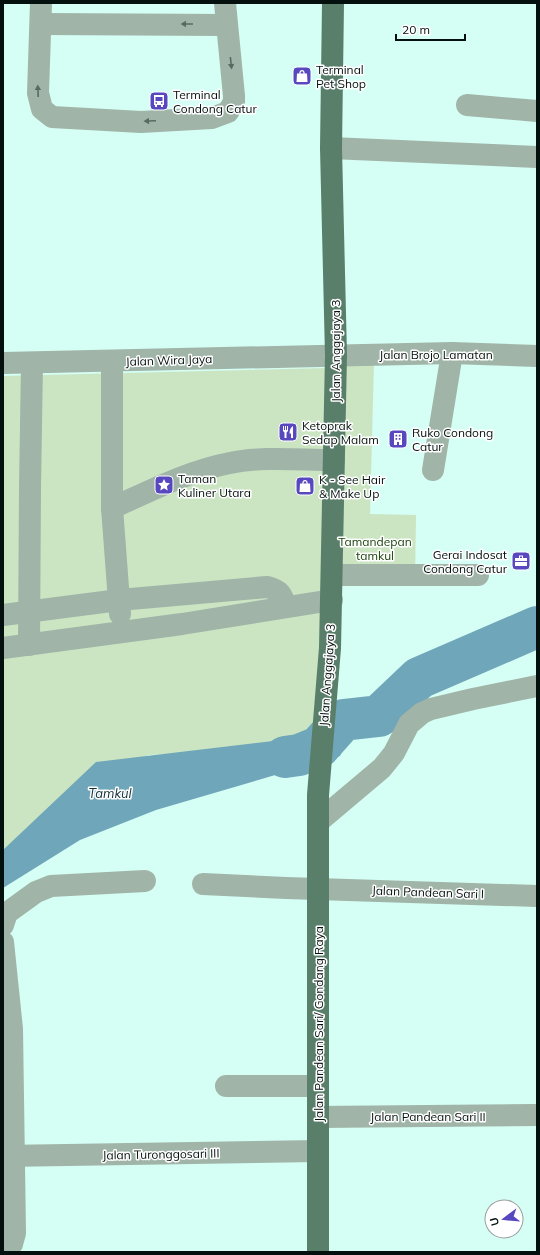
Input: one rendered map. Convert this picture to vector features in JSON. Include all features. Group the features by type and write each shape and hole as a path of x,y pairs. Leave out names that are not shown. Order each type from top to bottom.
{"main road":[{"name":"Jalan Anggajaya 3","path":"318,795 330,648 333,575 336,355 331,148 334,3"},
{"name":"Jalan Pandean Sari/ Gondang Raya","path":"318,795 318,1252"}],"street":[{"path":"225,3 234,96 234,102 228,112 212,118 141,122 52,118 42,109 38,92 41,14 226,24"},
{"path":"467,105 537,111"},
{"path":"331,148 537,157"},
{"path":"433,470 452,353"},
{"name":"Jalan Brojo Lamatan","path":"336,355 452,353 537,356"},
{"name":"Jalan Wira Jaya","path":"3,364 336,355"},
{"path":"112,362 112,508 121,631"},
{"path":"29,645 32,363"},
{"path":"112,508 175,479 229,463 249,460 334,460"},
{"path":"333,575 478,575"},
{"path":"3,615 119,600 267,587 277,590 284,598 285,607"},
{"path":"3,648 182,624 332,600"},
{"path":"318,822 382,768 394,753 409,724 422,713 431,709 473,699 537,686"},
{"path":"3,925 7,913 36,892 51,886 145,881"},
{"name":"Jalan Pandean Sari I","path":"203,884 537,896"},
{"path":"3,942 6,996 12,1029 9,1156 15,1233 12,1244 6,1252"},
{"path":"226,1086 318,1086"},
{"name":"Jalan Pandean Sari II","path":"318,1117 537,1114"},
{"name":"Jalan Turonggosari III","path":"9,1156 318,1151"}],"green space":[{"name":"Tamandepan tamkul","path":"342,362 374,362 370,514 416,515 415,583 340,583"},
{"name":"Taman Kuliner Utara","path":"328,368 325,594 3,645 3,376"},
{"path":"328,606 319,747 148,755 3,870 3,650"}],"water":[{"name":"Tamkul","path":"349,732 340,756 156,810 80,840 3,888 3,850 96,762"}],"waterway":[{"path":"285,757 299,755 319,747 343,720 379,716 419,678 537,627"}],"place":[{"name":"Terminal Pet Shop","path":"302,76"},
{"name":"Terminal Condong Catur","path":"159,101"},
{"name":"Ketoprak Sedap Malam","path":"288,432"},
{"name":"Ruko Condong Catur","path":"398,439"},
{"name":"Taman Kuliner Utara","path":"164,485"},
{"name":"K - See Hair & Make Up","path":"305,486"},
{"name":"Gerai Indosat Condong Catur","path":"521,561"}]}
